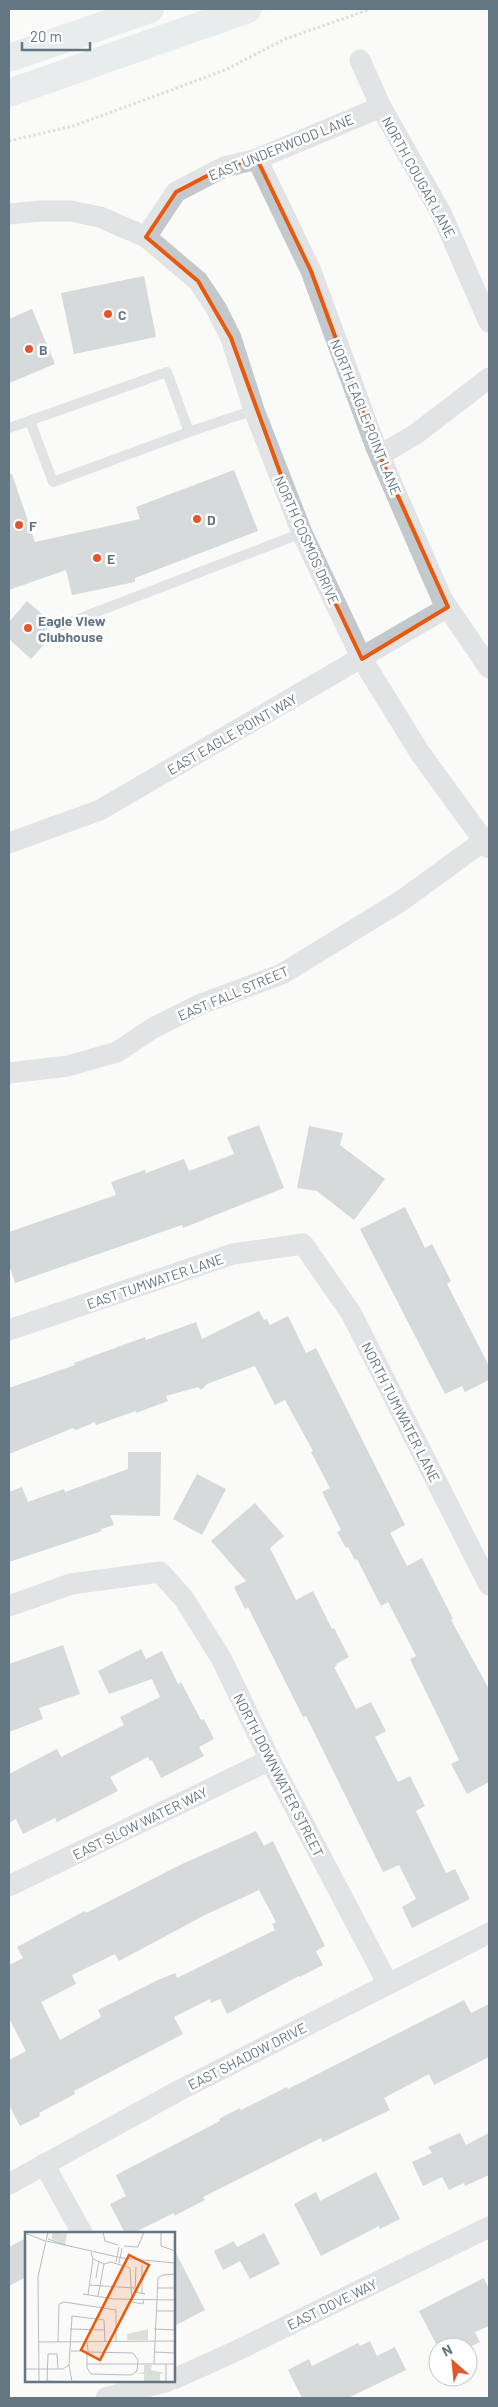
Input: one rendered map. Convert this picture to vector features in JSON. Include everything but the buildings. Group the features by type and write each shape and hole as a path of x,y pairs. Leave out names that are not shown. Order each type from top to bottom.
{"street":[{"path":"9,58 150,9"},
{"path":"9,93 248,9"},
{"name":"NORTH COUGAR LANE","path":"360,60 380,107 442,215 489,322"},
{"name":"EAST UNDERWOOD LANE","path":"146,237 176,192 224,167 257,159 380,107"},
{"name":"NORTH EAGLE POINT LANE","path":"257,159 310,271 380,455 442,599 489,668"},
{"name":"NORTH COSMOS DRIVE","path":"9,214 42,210 71,211 100,217 146,237 198,282 216,308 231,338 254,410 302,533 362,659 420,753 487,842"},
{"path":"380,455 416,434 489,378"},
{"name":"EAST EAGLE POINT WAY","path":"9,843 100,810 362,659 448,607"},
{"name":"EAST FALL STREET","path":"9,1073 68,1066 117,1052 154,1028 201,1004 282,974 401,901 487,842"},
{"name":"EAST TUMWATER LANE","path":"9,1330 233,1254 303,1244"},
{"name":"NORTH TUMWATER LANE","path":"303,1244 351,1313 489,1586"},
{"name":"NORTH DOWNWATER STREET","path":"9,1606 71,1584 160,1572 184,1599 221,1658 270,1760 388,1984"},
{"name":"EAST SLOW WATER WAY","path":"9,1886 270,1760"},
{"name":"EAST SHADOW DRIVE","path":"9,2184 178,2091 489,1933"},
{"path":"44,2164 81,2232"},
{"name":"EAST DOVE WAY","path":"175,2380 489,2227"},
{"name":"EAST DOVE WAY","path":"106,2398 164,2385"}],"lane":[{"path":"9,428 167,372 189,432"},
{"path":"30,421 53,482 254,410"},
{"path":"60,626 302,533"}],"path":[{"path":"9,141 73,126 225,70 285,39 371,9"}],"highlighted area":[{"path":"257,159 311,271 375,445 448,607 362,659 302,533 231,338 198,281 146,237 176,192 224,167"}],"place":[{"name":"C","path":"108,314"},
{"name":"B","path":"29,349"},
{"name":"D","path":"197,519"},
{"name":"F","path":"19,525"},
{"name":"E","path":"97,558"},
{"name":"Eagle View Clubhouse","path":"28,628"}]}
